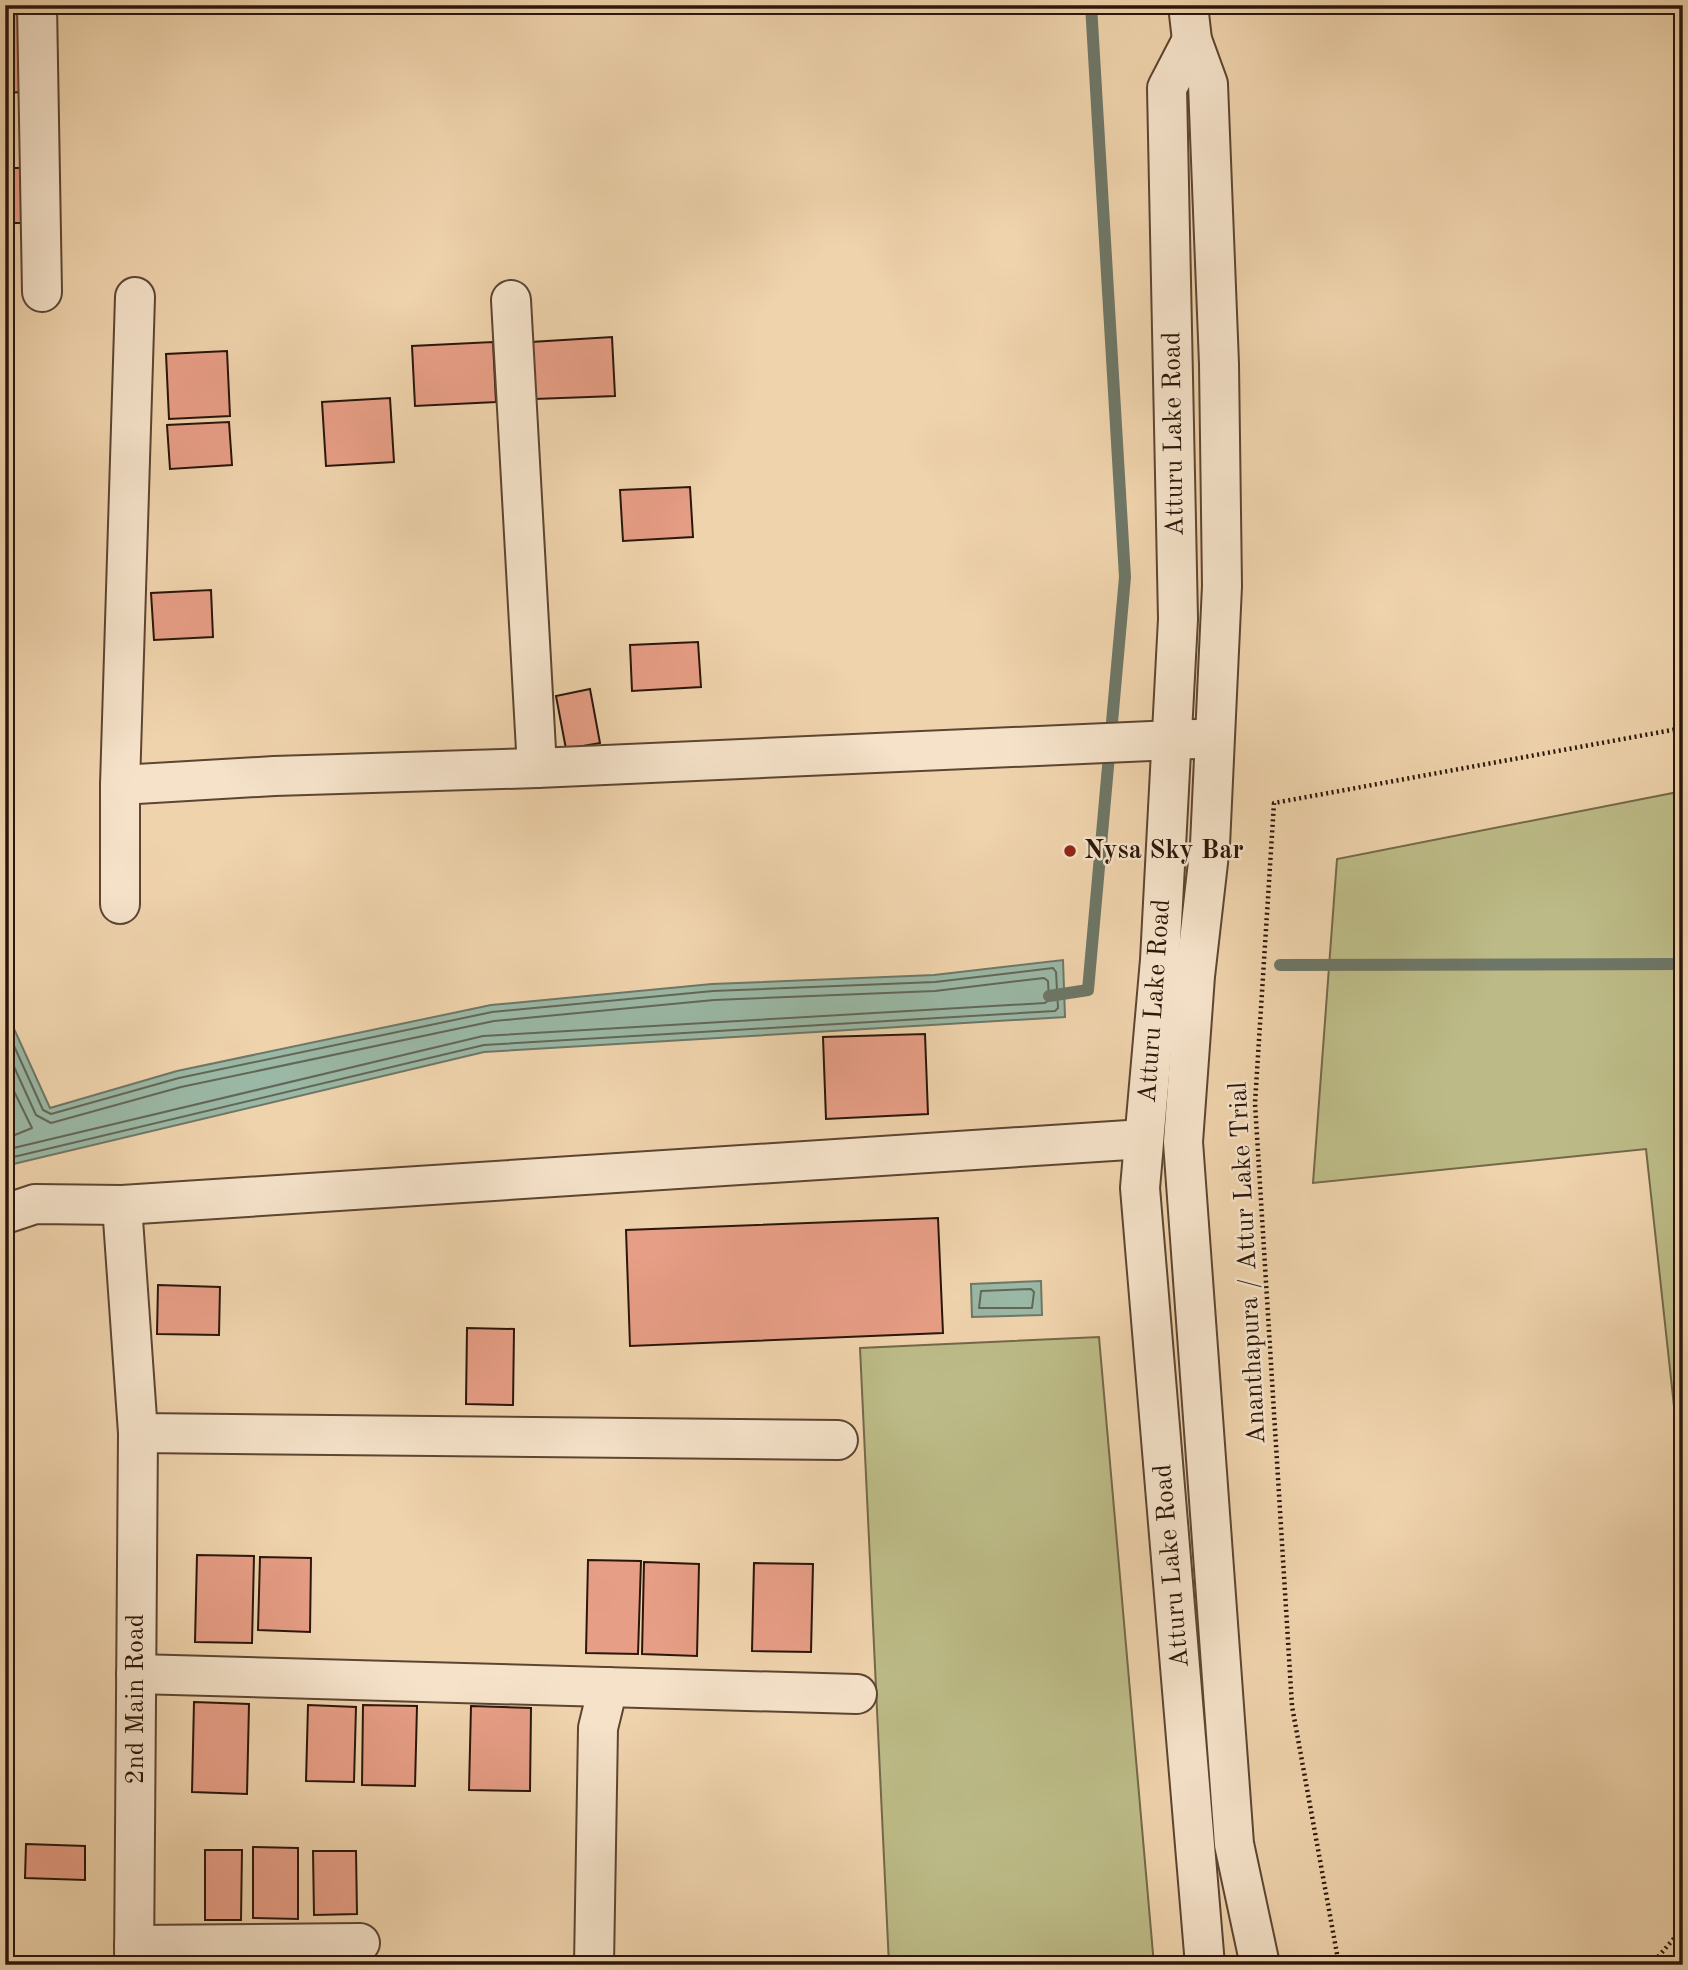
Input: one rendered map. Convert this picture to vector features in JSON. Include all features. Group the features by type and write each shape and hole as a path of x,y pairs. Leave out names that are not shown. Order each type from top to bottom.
{"street":[{"path":"37,5 42,292"},
{"name":"Atturu Lake Road","path":"1190,23 1208,84 1219,364 1222,586 1210,845 1195,976 1183,1142 1234,1844 1260,1965"},
{"name":"Atturu Lake Road","path":"1190,23 1167,88 1178,619 1160,960 1140,1188 1205,1965"},
{"path":"120,904 120,785 135,297"},
{"path":"511,300 537,768"},
{"path":"120,785 274,776 537,768 1215,738"},
{"path":"5,1214 35,1204 122,1205 1144,1139"},
{"name":"2nd Main Road","path":"122,1205 138,1433 134,1955"},
{"path":"138,1433 838,1440"},
{"path":"136,1674 857,1694"},
{"path":"594,1965 598,1728 608,1687"},
{"path":"134,1955 360,1943"}],"path":[{"name":"Ananthapura / Attur Lake Trial","path":"1339,1965 1292,1706 1255,1103 1274,803 1683,728"},
{"path":"1651,1965 1683,1928"}],"shaded area":[{"path":"1683,791 1683,1489 1646,1149 1313,1183 1337,859"},
{"path":"1099,1337 1154,1965 889,1965 860,1348"}],"water":[{"path":"1063,960 1065,1017 484,1052 5,1166 5,1009 50,1108 177,1071 491,1005 712,984 934,975"},
{"path":"1041,1281 1042,1315 972,1317 971,1284"}],"building":[{"path":"5,5 20,5 22,92 5,93"},
{"path":"5,168 20,168 22,223 5,223"},
{"path":"612,337 615,396 535,399 531,342"},
{"path":"493,342 496,402 415,406 412,346"},
{"path":"227,351 230,416 169,419 166,354"},
{"path":"390,398 394,462 326,466 322,402"},
{"path":"229,422 232,465 170,469 167,425"},
{"path":"690,487 693,537 623,541 620,490"},
{"path":"211,590 213,637 154,640 151,593"},
{"path":"698,642 701,687 632,691 630,645"},
{"path":"590,689 600,743 566,749 556,696"},
{"path":"925,1034 928,1114 826,1119 823,1037"},
{"path":"938,1218 943,1333 630,1346 626,1230"},
{"path":"158,1285 220,1287 219,1335 157,1334"},
{"path":"467,1328 514,1329 513,1405 466,1404"},
{"path":"197,1555 254,1556 252,1643 195,1642"},
{"path":"260,1557 311,1558 310,1632 258,1630"},
{"path":"588,1560 641,1561 638,1654 586,1653"},
{"path":"644,1562 699,1564 697,1656 642,1654"},
{"path":"754,1563 813,1564 811,1652 752,1651"},
{"path":"194,1702 249,1704 247,1794 192,1792"},
{"path":"308,1705 356,1707 354,1782 306,1781"},
{"path":"363,1705 417,1706 415,1786 362,1785"},
{"path":"471,1706 531,1708 530,1791 469,1790"},
{"path":"5,1825 9,1825 8,1867 5,1867"},
{"path":"26,1844 85,1846 85,1880 25,1878"},
{"path":"253,1847 298,1848 298,1919 253,1918"},
{"path":"205,1850 242,1850 241,1920 205,1920"},
{"path":"313,1851 356,1851 357,1914 314,1915"}],"waterway":[{"path":"1049,996 1088,990 1125,577 1091,5"},
{"path":"1280,965 1683,964"}],"place":[{"name":"Nysa Sky Bar","path":"1070,851"}]}
